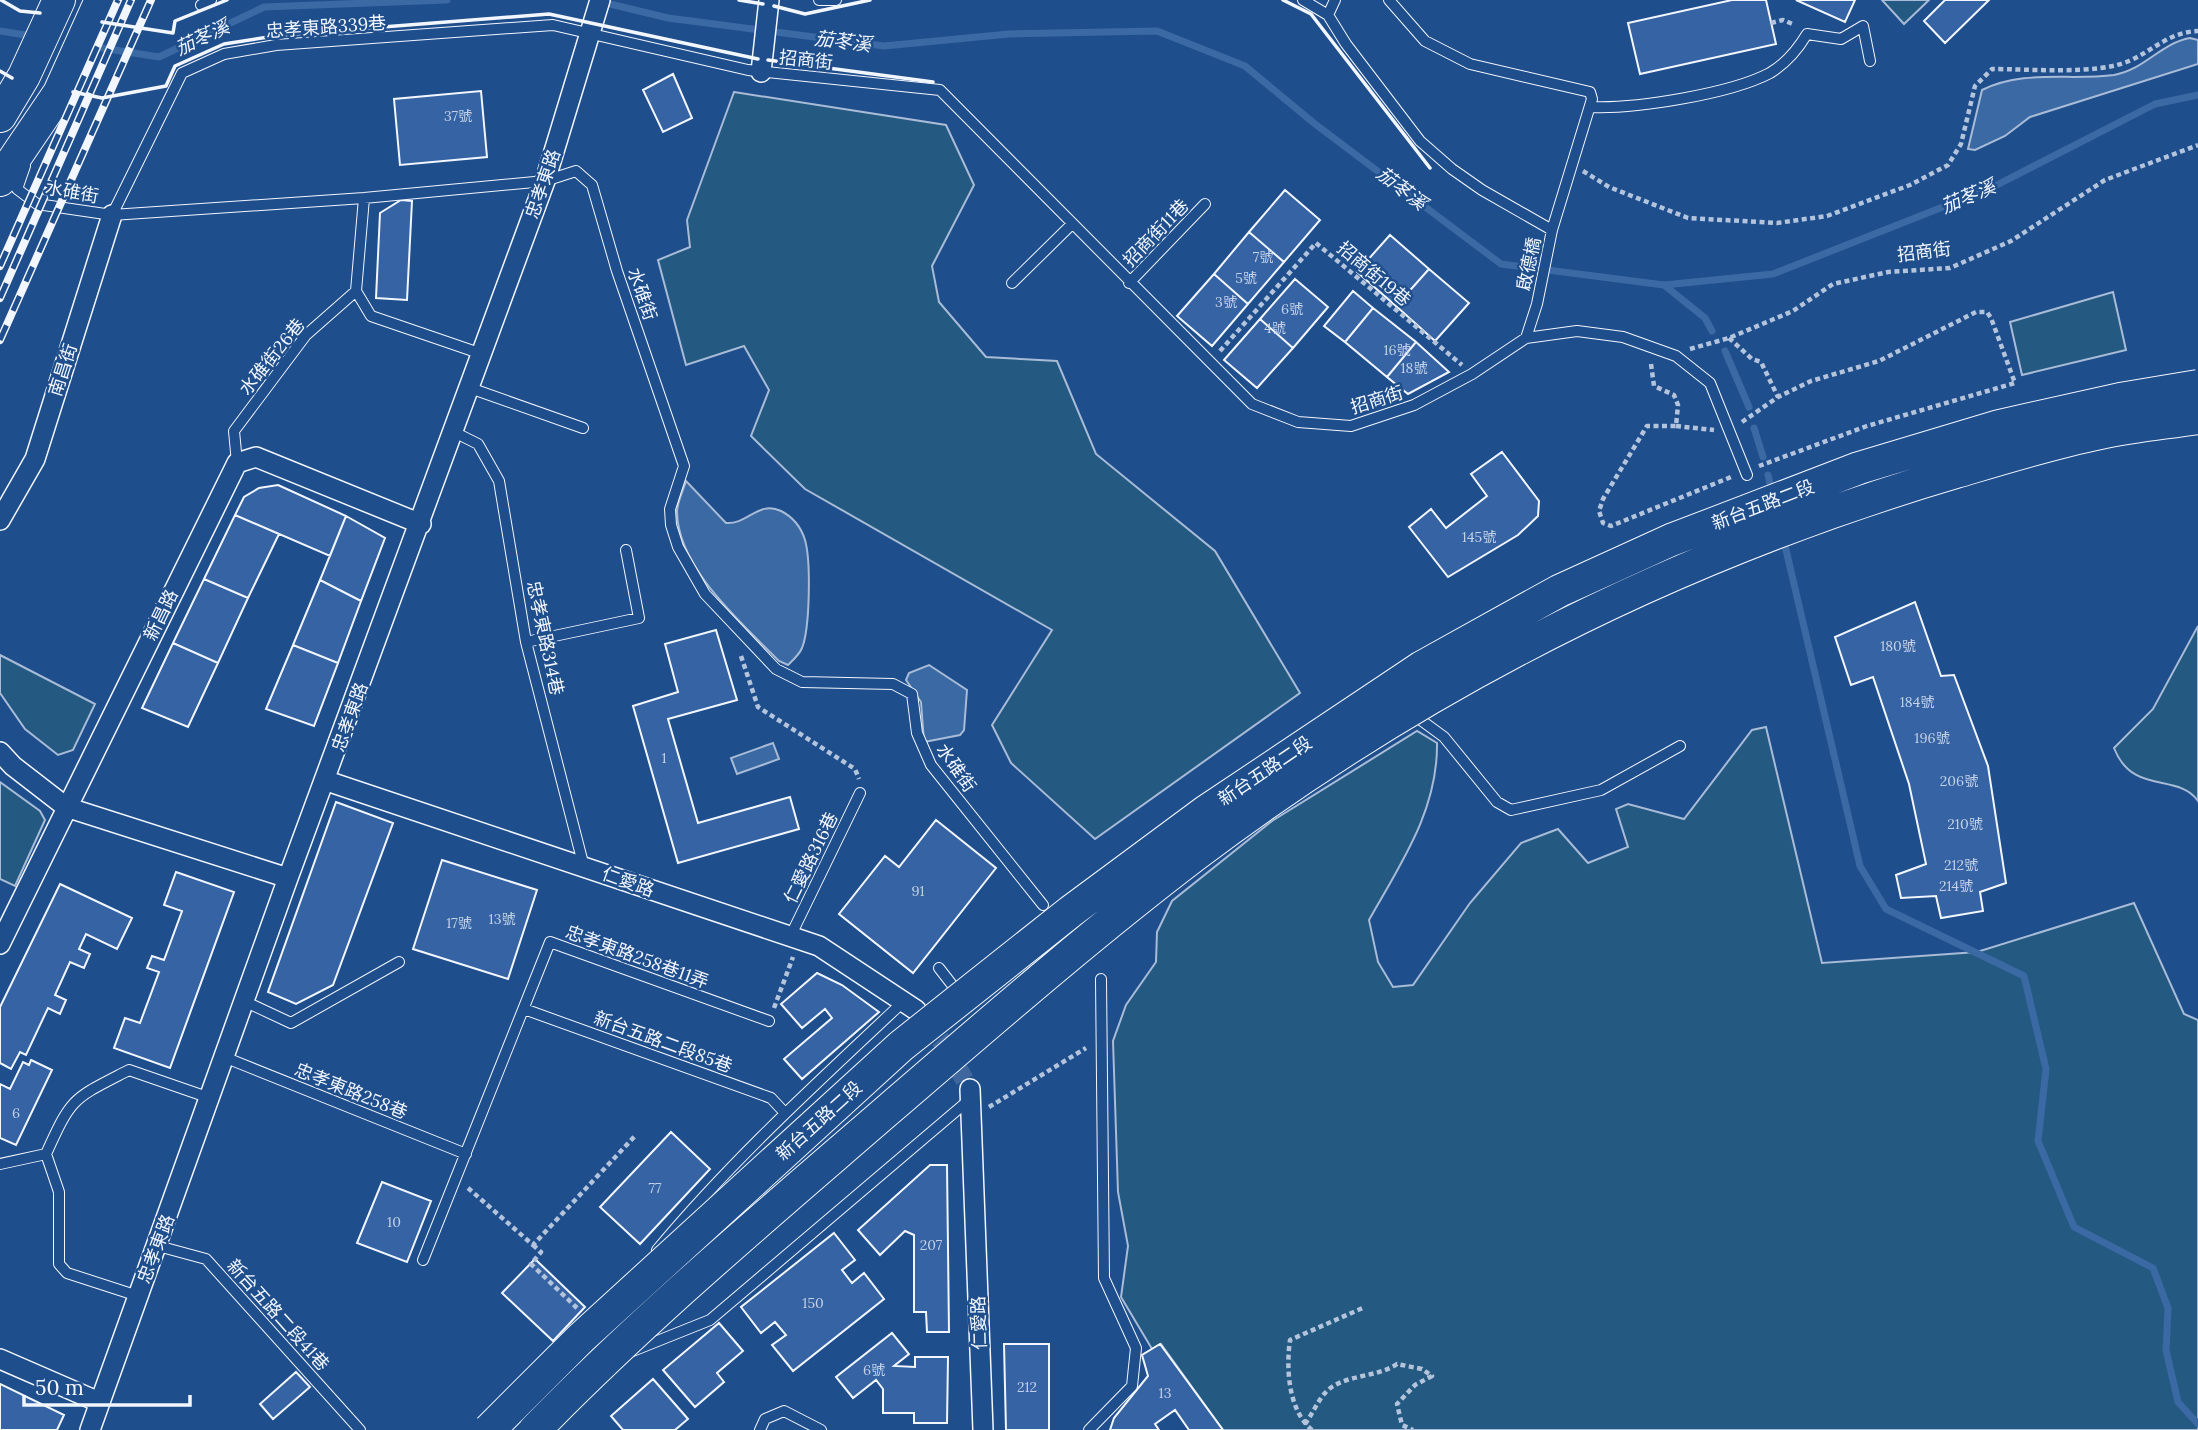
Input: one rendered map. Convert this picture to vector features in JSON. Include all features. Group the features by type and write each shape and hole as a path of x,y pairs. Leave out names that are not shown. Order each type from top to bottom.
{"main road":[{"path":"17,106 59,93 101,0"},
{"path":"0,180 17,106 53,13"},
{"name":"新台五路二段","path":"535,1430 598,1366 863,1132 1088,941 1196,854 1408,710 1518,648 1645,587 1770,534 1863,483 1999,426 2120,399 2198,386"},
{"name":"新台五路二段","path":"489,1430 587,1331 892,1055 1070,912 1205,813 1422,667 1559,591 1671,540 1863,483 2100,433 2198,418"}],"street":[{"name":"忠孝東路","path":"90,1430 246,1002 288,878 327,781 545,181 600,0"},
{"path":"761,72 769,0"},
{"name":"南昌街","path":"0,520 35,459 113,215"},
{"path":"237,463 256,457 421,524"},
{"name":"新昌路","path":"0,944 237,463"},
{"path":"0,752 13,766 66,807 288,878"},
{"name":"仁愛路","path":"327,781 819,946 909,1006"},
{"name":"仁愛路","path":"971,1094 983,1430"},
{"path":"0,1359 99,1402"}],"lane":[{"path":"819,0 836,0"},
{"path":"1303,0 1328,15 1346,44 1420,141 1452,169 1482,190 1552,230"},
{"path":"1328,15 1335,0"},
{"path":"1389,0 1425,41 1471,64 1590,92 1590,107 1676,98 1726,88 1770,72 1798,49 1807,34 1841,39 1863,26 1870,61"},
{"name":"忠孝東路339巷","path":"113,215 182,74 224,54 276,45 553,25 592,30"},
{"name":"招商街","path":"592,30 761,72 940,90 1071,225 1252,404 1298,422 1351,426 1414,405 1472,374 1526,338 1577,331 1623,337 1676,356"},
{"name":"水碓街","path":"17,106 17,189 37,204 113,215 364,198 545,181 576,171 592,185 617,271 684,466 670,509 671,525 678,547 705,594 776,668 802,682 893,684 912,694 917,733 931,765 1043,905"},
{"name":"啟德橋","path":"1526,338 1537,304 1552,230 1590,107"},
{"path":"364,198 356,291 371,316 483,354"},
{"name":"招商街11巷","path":"1129,283 1205,204"},
{"path":"1012,283 1071,225"},
{"name":"水碓街26巷","path":"237,463 234,431 306,335 356,291"},
{"path":"1676,356 1710,383 1744,473"},
{"path":"470,388 583,428"},
{"name":"忠孝東路314巷","path":"454,432 478,444 499,481 526,642 584,867"},
{"path":"526,642 639,618 626,550"},
{"path":"1408,710 1444,737 1497,802 1511,810 1601,790 1680,747"},
{"name":"仁愛路316巷","path":"795,939 860,793"},
{"name":"忠孝東路258巷11弄","path":"423,1260 550,942 769,1021"},
{"path":"246,1002 291,1023 399,962"},
{"path":"939,968 962,998"},
{"path":"1089,1430 1132,1386 1136,1348 1104,1278 1101,979"},
{"path":"651,1257 696,1201 785,1113 909,1006"},
{"name":"新台五路二段85巷","path":"524,1009 771,1098 785,1113"},
{"name":"忠孝東路258巷","path":"225,1057 466,1154"},
{"path":"138,1296 66,1273 59,1264 59,1192 46,1154 66,1110 78,1096 129,1070 211,1098"},
{"path":"598,1366 710,1320 971,1094"},
{"path":"0,1164 46,1154"},
{"name":"新台五路二段41巷","path":"158,1246 206,1259 360,1430"},
{"path":"587,1331 642,1266"},
{"path":"760,1430 765,1419 784,1411 821,1430"}],"path":[{"path":"1771,23 1783,20 1798,26 1807,34"},
{"path":"1573,165 1609,187 1688,218 1777,223 1827,216 1910,185 1948,165 1961,144 1975,86 1992,69 2107,67 2129,61 2179,32 2198,31"},
{"name":"招商街","path":"1676,356 1729,338 1793,311 1833,284 1888,272 1950,268 2011,241 2105,180 2198,145"},
{"name":"招商街19巷","path":"1211,363 1316,243 1472,374"},
{"path":"1722,428 1709,430 1647,426 1602,499 1599,511 1603,523 1611,526 1867,426 2015,383 1991,318 1987,312 1976,312 1905,350 1879,361 1827,374 1778,397 1734,426"},
{"path":"1729,338 1745,349 1752,359 1761,362 1778,397"},
{"path":"1654,349 1650,371 1654,386 1674,395 1678,405 1676,426"},
{"path":"739,631 738,647 758,708 855,769 860,793"},
{"path":"769,1021 795,939"},
{"path":"972,1119 1102,1039"},
{"path":"533,1245 635,1136"},
{"path":"456,1179 541,1252 531,1264 587,1331"},
{"path":"1312,1430 1305,1424 1286,1366 1290,1340 1365,1307"},
{"path":"1305,1424 1326,1391 1349,1381 1385,1372 1397,1364 1422,1369 1432,1376 1415,1385 1397,1404 1402,1425 1413,1430"}],"shaded area":[{"path":"1882,0 1929,0 1904,24"},
{"path":"2190,38 2198,40 2198,64 2030,117 2005,136 1975,150 1968,149 1982,90 2030,78 2114,75 2134,68 2170,45"},
{"path":"734,92 946,125 974,185 932,266 939,302 986,357 1057,361 1096,454 1215,551 1300,693 1095,839 1011,763 992,725 1052,630 805,489 751,436 769,390 744,346 686,365 658,260 690,247 687,220"},
{"path":"2113,292 2126,350 2022,375 2010,322"},
{"path":"686,481 726,523 733,523 759,510 773,508 789,516 801,531 808,563 807,626 802,648 788,665 779,661 714,594 688,554 680,533 677,512"},
{"path":"2198,626 2198,801 2179,787 2143,778 2132,772 2122,763 2114,748 2153,709"},
{"path":"0,655 95,704 73,750 58,755 25,729 0,693"},
{"path":"929,665 967,690 964,730 960,735 924,742 921,702 906,680 909,673"},
{"path":"1766,727 1822,963 1977,952 2134,903 2184,1014 2198,1020 2198,1430 1223,1430 1161,1344 1152,1349 1121,1297 1128,1246 1118,1192 1113,1041 1126,1005 1156,962 1157,932 1172,901 1272,821 1417,731 1437,743 1436,768 1431,791 1405,857 1369,920 1378,962 1393,987 1413,985 1470,903 1521,843 1558,829 1588,863 1628,847 1616,809 1628,804 1684,819 1752,730"},
{"path":"773,743 779,759 737,774 731,758"},
{"path":"0,782 40,811 45,820 15,886 0,879"}],"building":[{"path":"1732,0 1766,0 1776,44 1640,74 1628,23"},
{"path":"1796,0 1855,0 1845,22"},
{"path":"1945,0 1989,0 1945,43 1924,21"},
{"path":"673,74 692,118 663,132 643,90"},
{"path":"481,91 487,157 400,165 394,99"},
{"path":"1285,190 1320,220 1284,262 1249,232"},
{"path":"401,200 412,201 407,300 376,298 380,213"},
{"path":"1249,232 1284,262 1248,304 1214,274"},
{"path":"1390,235 1429,269 1396,306 1357,272"},
{"path":"1429,269 1469,303 1435,341 1396,306"},
{"path":"1214,274 1248,304 1212,346 1177,316"},
{"path":"1295,279 1328,307 1293,348 1260,319"},
{"path":"1353,291 1373,308 1345,342 1324,326"},
{"path":"1373,308 1416,342 1387,377 1345,342"},
{"path":"1260,319 1293,348 1257,388 1224,360"},
{"path":"1416,342 1449,372 1408,394 1387,377"},
{"path":"1502,452 1539,501 1538,516 1518,535 1448,577 1409,527 1431,509 1446,528 1487,496 1471,474"},
{"path":"278,485 346,516 330,556 235,515 244,497 259,488"},
{"path":"235,515 279,534 248,598 204,579"},
{"path":"346,516 385,538 361,601 320,580"},
{"path":"204,579 248,598 218,663 173,643"},
{"path":"320,580 361,601 338,663 293,645"},
{"path":"1915,602 1941,676 1954,675 1988,766 2006,883 1980,892 1983,911 1941,918 1936,896 1901,898 1896,875 1926,864 1909,784 1873,677 1851,685 1835,637"},
{"path":"716,630 737,700 668,719 698,823 790,797 799,829 678,863 633,706 678,692 665,644"},
{"path":"173,643 218,663 188,727 142,708"},
{"path":"293,645 338,663 314,726 266,709"},
{"path":"336,802 393,823 333,985 296,1004 268,992"},
{"path":"936,820 996,868 913,973 839,914 885,856 899,867"},
{"path":"442,860 537,890 508,979 413,949"},
{"path":"176,872 234,892 170,1068 114,1048 125,1018 140,1023 159,972 147,968 152,956 164,960 182,911 164,905"},
{"path":"60,884 132,918 117,949 86,934 79,949 90,954 84,968 70,962 55,995 66,1000 60,1014 48,1008 26,1055 20,1052 11,1069 0,1063 0,1007"},
{"path":"817,973 842,985 879,1012 802,1079 784,1059 832,1018 825,1009 802,1028 781,1004"},
{"path":"31,1060 52,1070 16,1145 0,1138 0,1084 10,1089 23,1062 29,1065"},
{"path":"671,1132 710,1169 640,1244 600,1207"},
{"path":"930,1165 947,1165 949,1332 927,1332 926,1312 914,1312 914,1235 905,1231 880,1255 858,1230"},
{"path":"382,1182 431,1201 407,1262 357,1243"},
{"path":"834,1233 855,1260 842,1270 852,1283 864,1273 884,1299 793,1371 772,1345 786,1335 775,1322 761,1333 741,1307"},
{"path":"535,1259 585,1307 553,1341 502,1293"},
{"path":"719,1323 743,1351 717,1373 724,1382 695,1407 663,1370"},
{"path":"892,1333 909,1354 894,1366 915,1367 915,1357 948,1357 947,1423 914,1423 914,1413 883,1413 883,1389 876,1380 853,1398 836,1377"},
{"path":"1004,1344 1049,1344 1049,1430 1006,1430"},
{"path":"1160,1344 1223,1430 1189,1430 1175,1410 1155,1424 1159,1430 1110,1430 1114,1418 1148,1376 1142,1355"},
{"path":"296,1372 310,1387 273,1419 260,1404"},
{"path":"653,1379 688,1419 675,1430 623,1430 611,1416"},
{"path":"0,1384 64,1415 57,1430 0,1430"}],"waterway":[{"name":"茄苳溪","path":"89,46 159,57 264,7 447,0"},
{"name":"茄苳溪","path":"602,2 668,18 884,46 1009,34 1157,31 1245,66 1315,124 1501,264 1664,285 1773,274 1991,188 2155,104 2198,95"},
{"name":"茄苳溪","path":"0,31 32,36"},
{"path":"1664,285 1705,318 1712,331"},
{"path":"1725,351 1749,407"},
{"path":"1754,428 1763,457"},
{"path":"1768,475 1772,492"},
{"path":"1783,537 1860,866 1886,909 2024,976 2046,1069 2038,1141 2074,1227 2153,1268 2168,1308 2166,1350 2178,1402 2198,1424"}],"tunnel":[{"path":"921,1017 943,1043 970,1089"}],"railway":[{"path":"0,266 118,0"},
{"path":"0,298 131,0"},
{"path":"0,340 151,0"}],"wall":[{"path":"1,0 20,11 40,13"},
{"path":"102,22 173,33 175,21 227,0"},
{"path":"739,0 763,4"},
{"path":"774,6 805,14 870,0"},
{"path":"1283,0 1311,14 1430,168"},
{"path":"73,92 102,98 166,86 175,66 224,44 281,35 549,14 758,59"},
{"path":"768,60 933,82"},
{"path":"0,71 12,78"}]}
